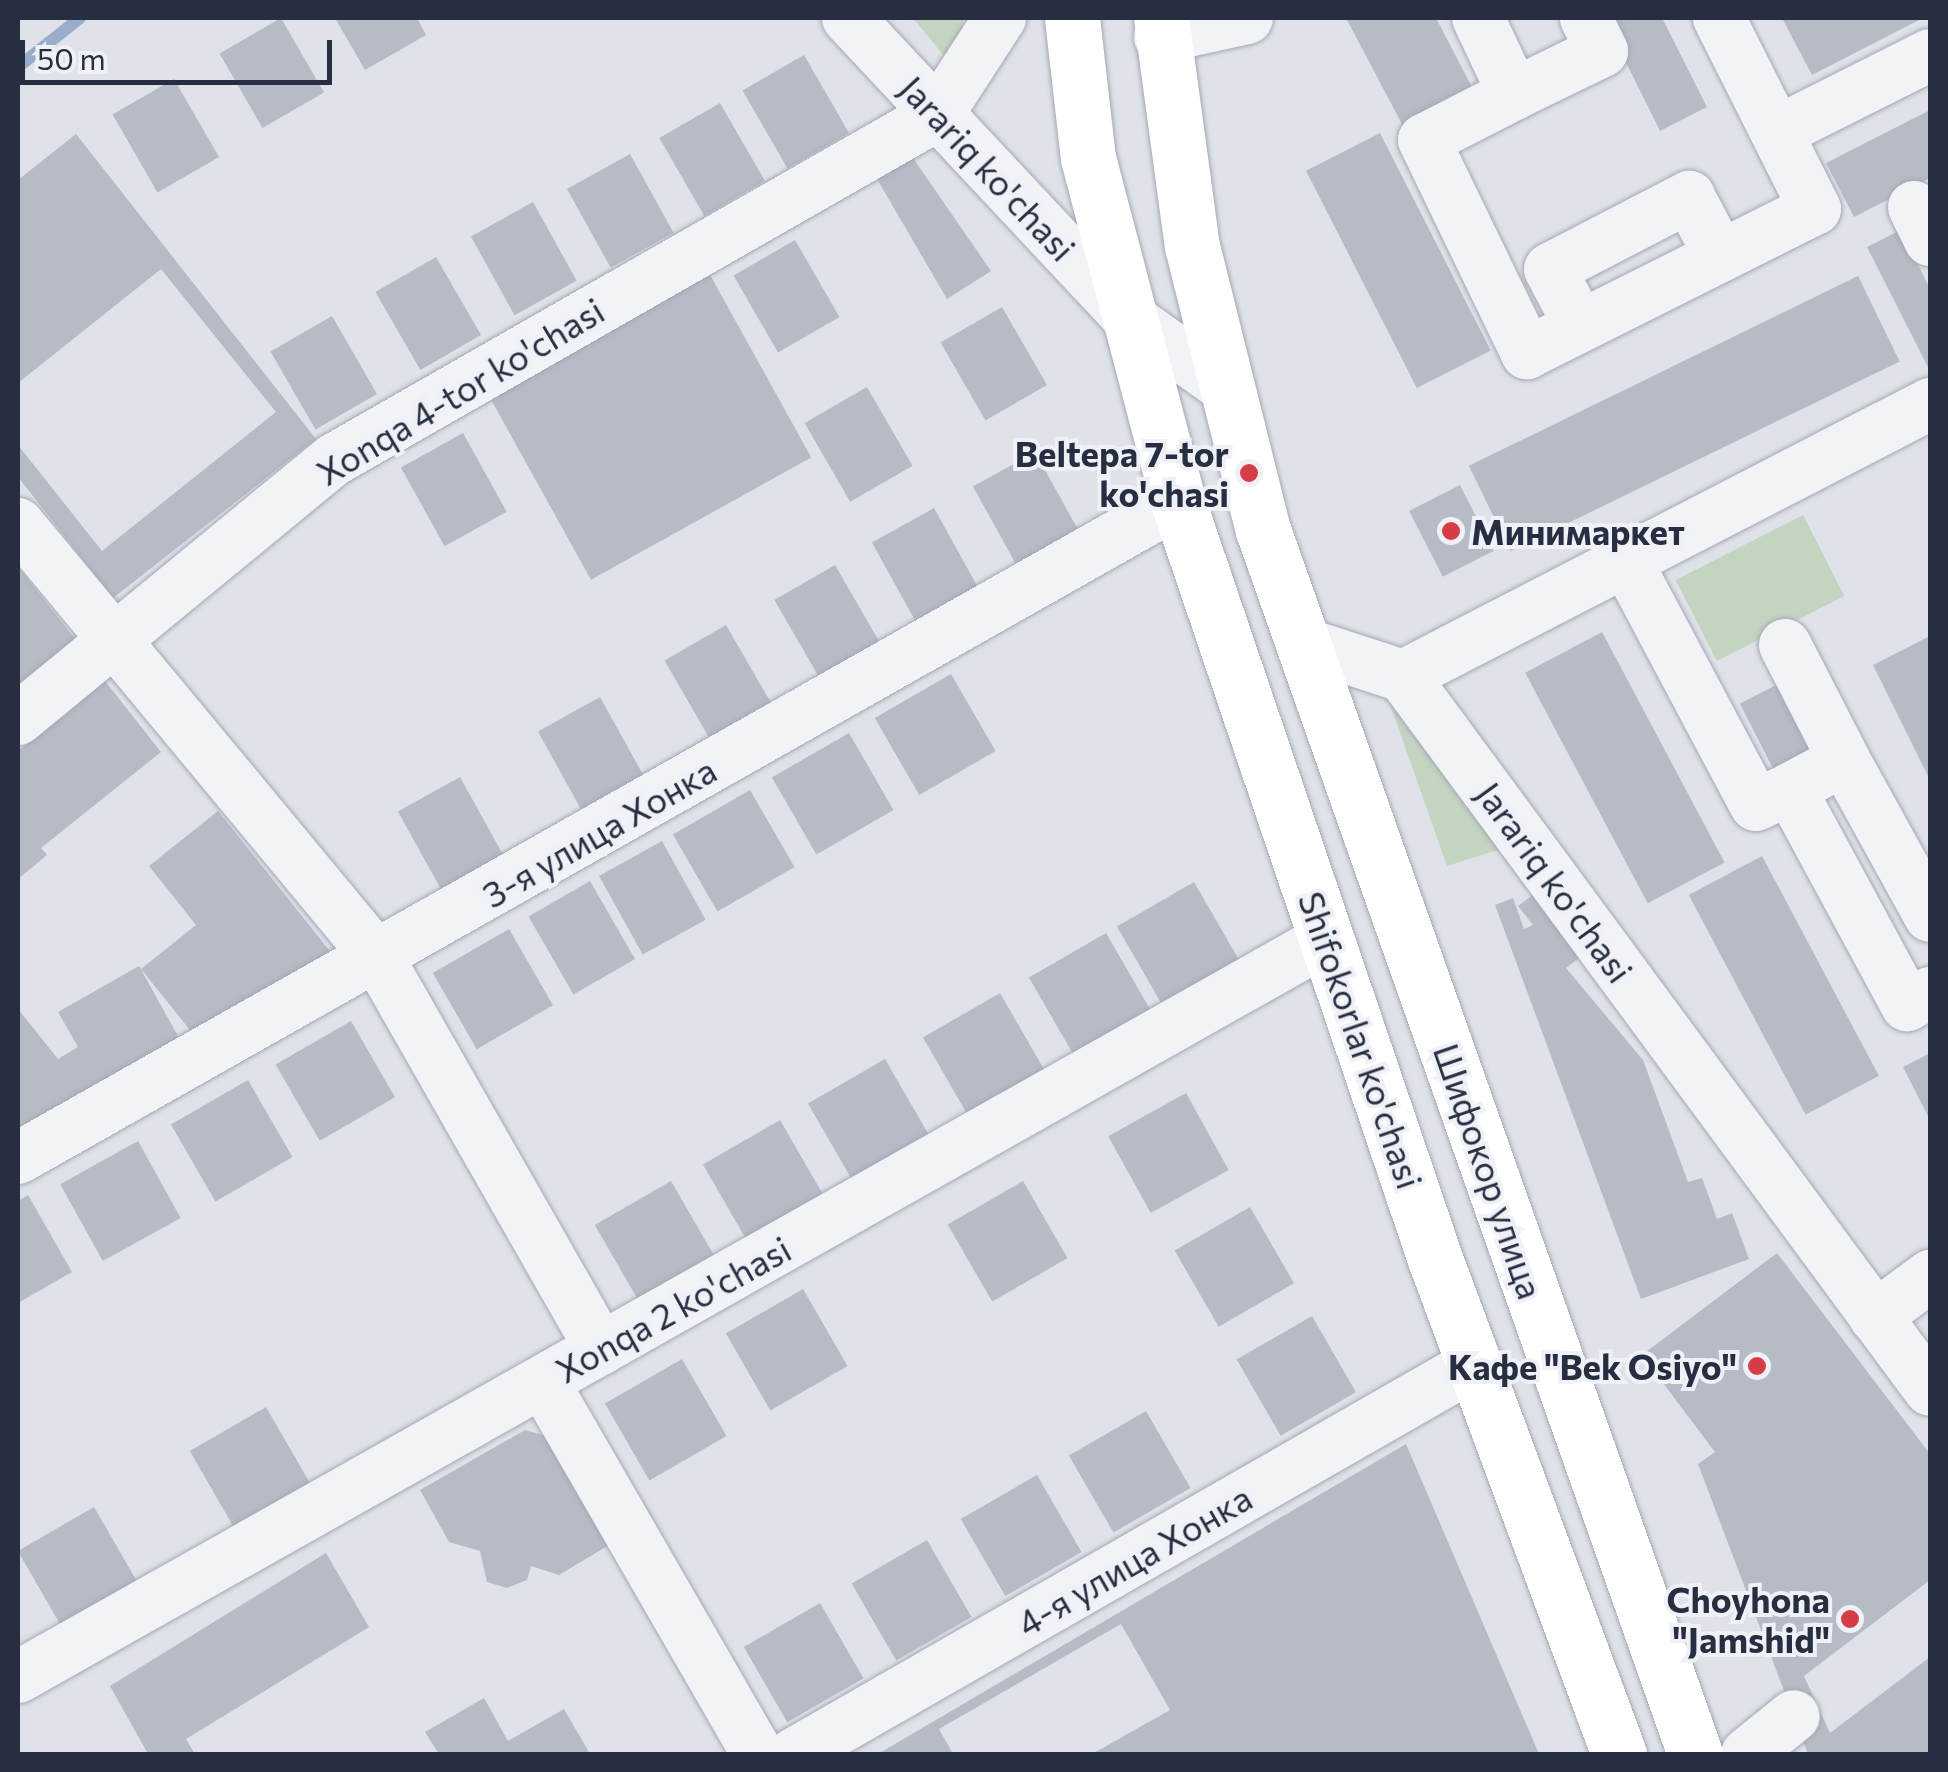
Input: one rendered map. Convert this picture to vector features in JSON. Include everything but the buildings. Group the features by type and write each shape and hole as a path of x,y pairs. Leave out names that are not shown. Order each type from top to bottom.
{"main road":[{"name":"Jarariq ko'chasi","path":"1072,18 1088,158 1128,317"},
{"path":"1161,27 1223,385 1302,643"},
{"name":"Shifokorlar ko'chasi","path":"1128,317 1178,502 1376,1085 1473,1365 1619,1754"},
{"name":"Шифокор улица","path":"1302,643 1695,1754"},
{"path":"1376,1085 1450,1058"}],"street":[{"name":"Jarariq ko'chasi","path":"848,18 1128,317 1223,385"},
{"path":"937,115 1000,18"},
{"path":"1161,27 1247,18"},
{"path":"1478,18 1514,94"},
{"path":"1586,18 1602,51 1424,140 1527,353 1815,208 1719,18"},
{"path":"1777,132 1930,55"},
{"name":"Xonqa 4-tor ko'chasi","path":"18,718 335,458 937,115"},
{"path":"1302,643 1403,676 1930,404"},
{"path":"1882,429 1930,451"},
{"name":"3-я улица Хонка","path":"18,1158 378,958 1178,502"},
{"path":"18,524 378,958 601,1349"},
{"path":"1626,561 1756,805 1844,760"},
{"path":"1784,645 1930,916"},
{"name":"Jarariq ko'chasi","path":"1403,676 1930,1390"},
{"path":"1790,788 1908,1005 1930,993"},
{"name":"Xonqa 2 ko'chasi","path":"18,1676 1327,939"},
{"path":"1876,1317 1930,1276"},
{"name":"4-я улица Хонка","path":"794,1754 1473,1365"},
{"path":"543,1382 758,1754"},
{"path":"1747,1754 1794,1716"}],"green space":[{"path":"913,18 964,18 955,68 954,68"},
{"path":"1803,515 1844,596 1717,661 1676,580"},
{"path":"1390,704 1501,849 1447,866"}],"waterway":[{"path":"18,67 80,18"}],"place":[{"name":"Beltepa 7-tor ko'chasi","path":"1249,473"},
{"name":"Минимаркет","path":"1451,531"},
{"name":"Кафе \"Bek Osiyo\"","path":"1757,1366"},
{"name":"Choyhona \"Jamshid\"","path":"1850,1619"}]}
